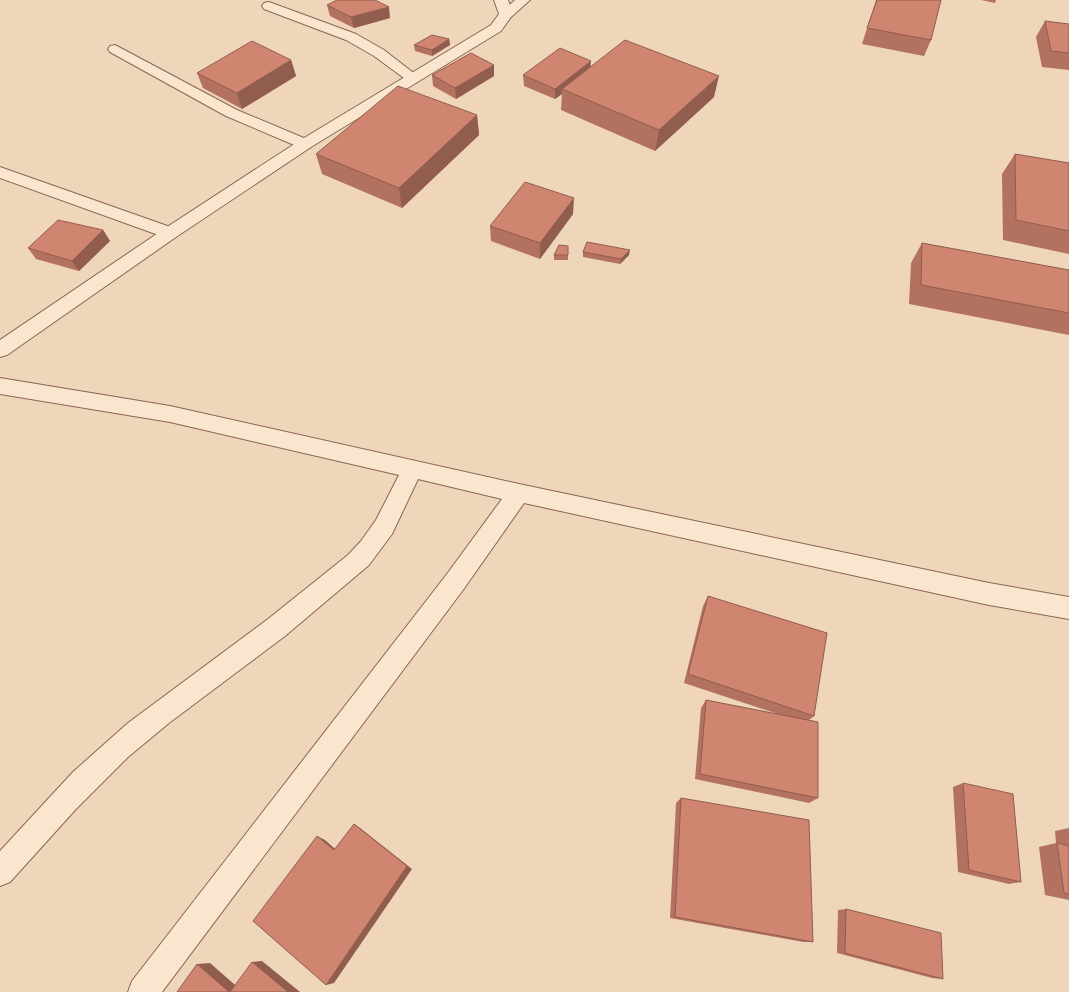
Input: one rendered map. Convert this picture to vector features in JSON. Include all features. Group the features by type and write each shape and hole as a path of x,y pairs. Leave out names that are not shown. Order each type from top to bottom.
{"street":[{"path":"0,350 170,233 305,144 496,28 503,7 523,0"},
{"path":"269,6 351,37 379,53 413,78"},
{"path":"115,49 218,107 282,137 305,144"},
{"path":"0,172 170,233"},
{"path":"0,386 170,414 412,470 989,594 1069,608"},
{"path":"0,872 40,826 90,775 136,733 208,677 262,639 361,558 391,516 412,470"},
{"path":"143,992 456,582 519,493"}],"building":[{"path":"337,0 375,0 389,7 351,17 327,5"},
{"path":"877,0 941,0 931,40 867,28"},
{"path":"1045,21 1069,24 1069,53 1051,51"},
{"path":"432,35 449,39 432,50 414,45"},
{"path":"625,40 719,76 659,130 562,89"},
{"path":"252,41 291,60 237,93 197,73"},
{"path":"560,48 591,61 555,89 523,75"},
{"path":"471,53 494,65 455,88 432,75"},
{"path":"398,86 477,115 399,188 316,154"},
{"path":"1015,154 1069,163 1069,231 1016,220"},
{"path":"525,182 574,198 540,243 490,226"},
{"path":"58,220 103,230 72,261 28,248"},
{"path":"587,242 630,250 621,259 583,252"},
{"path":"922,243 1069,270 1069,313 921,285"},
{"path":"559,245 568,246 568,255 554,255"},
{"path":"708,596 827,633 814,716 688,674"},
{"path":"706,700 818,722 818,798 700,774"},
{"path":"963,783 1013,794 1021,882 969,870"},
{"path":"681,798 809,820 813,942 675,917"},
{"path":"354,824 407,866 326,985 253,921 317,836 334,850"},
{"path":"1057,843 1069,846 1069,894 1064,893"},
{"path":"846,909 941,933 943,979 845,953"},
{"path":"252,962 288,992 230,992"},
{"path":"197,964 229,992 177,992"}]}
